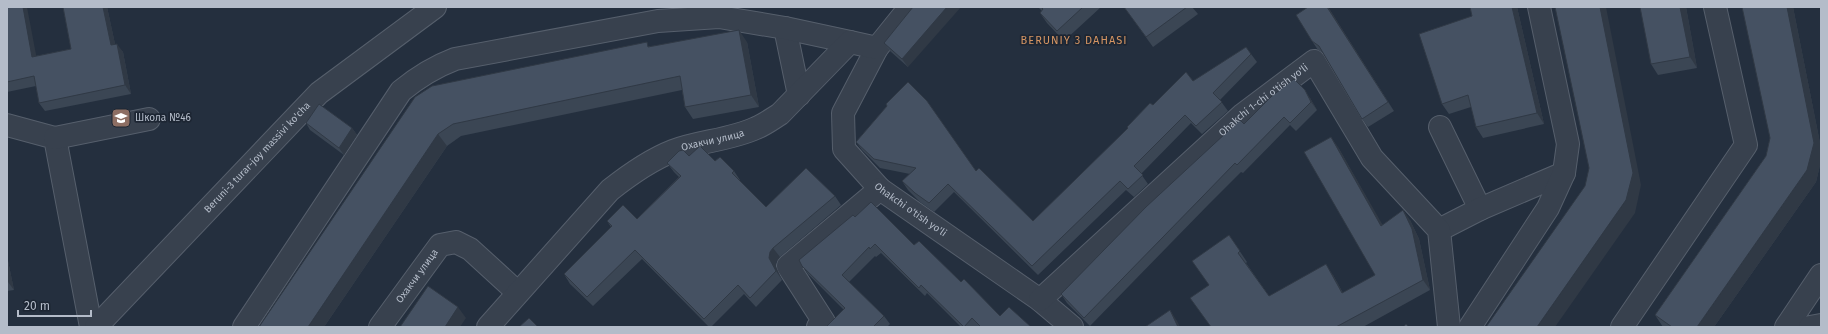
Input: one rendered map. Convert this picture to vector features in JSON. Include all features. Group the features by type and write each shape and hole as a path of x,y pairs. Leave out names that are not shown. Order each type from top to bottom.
{"street":[{"name":"Beruni-3 turar-joy massivi ko'cha","path":"96,327 319,93 435,7"},
{"path":"244,327 401,91 413,81 440,65 455,59 658,21 719,17 785,28 877,48 910,7"},
{"path":"1470,327 1548,208 1564,173 1568,144 1539,7"},
{"path":"1622,327 1746,145 1715,7"},
{"path":"785,28 799,95"},
{"name":"Охакчи улица","path":"488,327 517,292 610,190 623,179 673,151 755,129 780,114 850,42"},
{"name":"Ohakchi o'tish yo'li","path":"877,48 843,113 844,149 880,189 1040,300 1072,327"},
{"name":"Ohakchi 1-chi o'tish yo'li","path":"1040,300 1242,114 1314,61 1372,158 1439,230"},
{"path":"7,125 55,138 149,119"},
{"path":"1440,127 1480,209"},
{"path":"55,138 91,327"},
{"path":"1449,327 1439,230 1480,209 1564,173"},
{"path":"818,327 824,322 788,266 880,189"},
{"name":"Охакчи улица","path":"380,327 440,245 456,242 470,249 517,292"},
{"path":"1786,327 1821,275"},
{"path":"1810,327 1821,325"}],"building":[{"path":"7,7 23,7 32,57 71,49 63,7 103,7 111,45 117,44 125,85 39,103 34,76 7,82"},
{"path":"913,7 947,7 902,59 884,43"},
{"path":"1041,7 1083,7 1057,31 1040,13 1043,9"},
{"path":"1124,7 1187,7 1146,37"},
{"path":"1308,7 1327,7 1388,102 1362,119 1319,46 1312,41 1296,15"},
{"path":"1470,7 1512,7 1537,113 1476,127 1468,95 1442,104 1419,34 1472,16"},
{"path":"1555,7 1600,7 1633,173 1626,200 1537,327 1486,327 1585,186 1589,168"},
{"path":"1640,7 1680,7 1690,57 1651,64"},
{"path":"1742,7 1787,7 1814,143 1807,170 1697,327 1672,327 1655,315 1766,156 1770,138"},
{"path":"739,30 751,95 685,107 680,76 453,124 438,134 308,327 259,327 415,97 432,86 647,42 648,47"},
{"path":"1246,47 1251,54 1213,93 1222,102 1196,126 1185,115 1134,166 1143,175 1128,189 1120,181 1032,266 948,184 929,203 902,181 916,168 874,159 856,142 887,106 886,104 908,82 927,101 976,171 979,168 1033,221 1128,128 1127,127 1150,103 1153,105 1186,72 1193,81"},
{"path":"1294,79 1305,90 1311,102 1290,123 1284,117 1237,165 1235,163 1084,318 1061,294 1146,207 1240,120 1244,124 1272,96"},
{"path":"319,104 352,128 339,148 306,123"},
{"path":"1331,137 1381,226 1403,210 1412,229 1423,280 1336,327 1211,327 1190,298 1209,285 1192,261 1229,235 1240,251 1238,253 1269,296 1326,264 1342,293 1375,275 1304,152"},
{"path":"700,146 715,161 720,157 734,171 732,173 766,207 806,168 835,196 773,248 770,252 769,258 776,271 750,298 738,285 704,319 635,250 587,297 564,274 612,226 607,221 623,205 637,219 681,176 667,163 679,151 683,150 689,156"},
{"path":"871,202 914,245 919,241 961,282 964,279 1000,316 1009,307 1031,327 981,327 972,318 964,327 921,285 919,288 875,244 870,249 869,247 842,275 884,316 873,327 826,327 845,308 802,266 799,260 853,215 855,217"},
{"path":"428,286 458,307 445,327 400,327"},
{"path":"1170,310 1178,327 1145,327"},
{"path":"529,318 538,327 519,327"}],"place":[{"name":"Школа №46","path":"121,118"}],"district":[{"name":"BERUNIY 3 DAHASI","path":"1074,40"}]}
